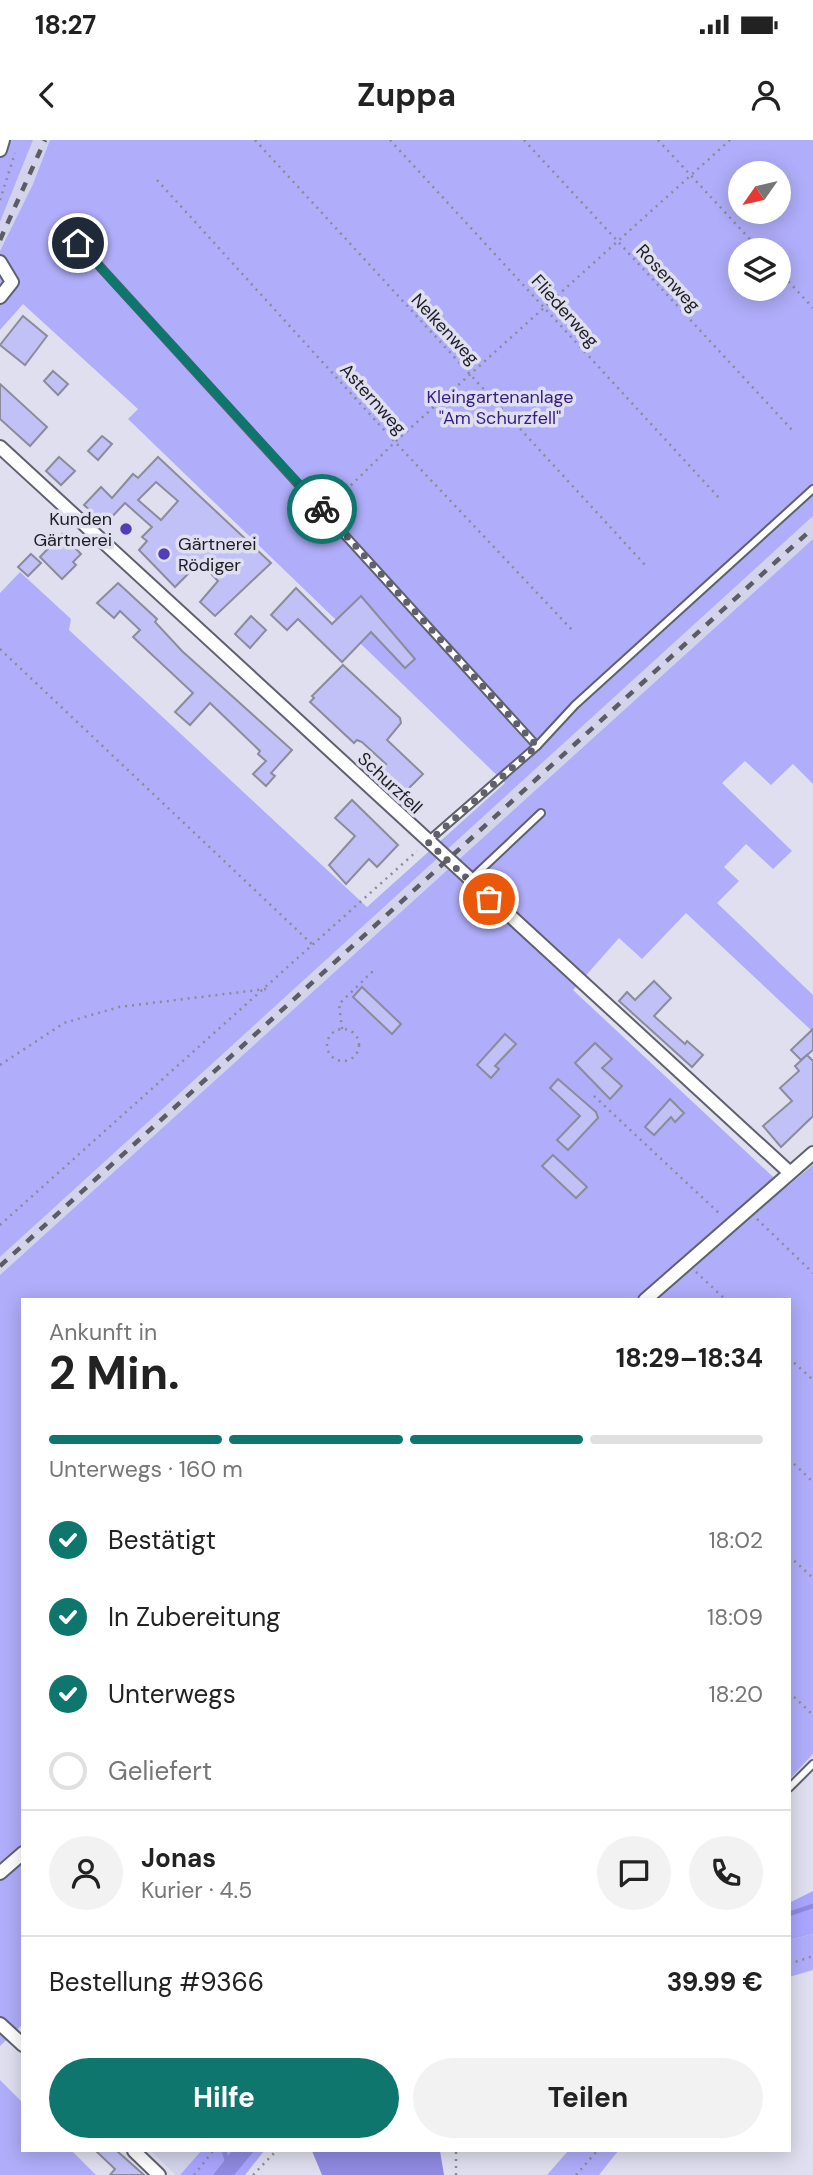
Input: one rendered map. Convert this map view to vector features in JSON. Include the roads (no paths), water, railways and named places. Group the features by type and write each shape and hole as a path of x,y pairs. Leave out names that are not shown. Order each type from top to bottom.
{"street":[{"path":"0,150 3,140"},
{"path":"0,262 12,282 0,298"},
{"name":"Schurzfell","path":"0,446 469,881 789,1172"},
{"path":"647,1298 813,1153"},
{"path":"0,1873 21,1855"},
{"path":"0,2024 21,2043"},
{"path":"135,2152 159,2175"}],"lane":[{"path":"62,225 537,746"},
{"path":"428,842 537,746 575,705 813,489"},
{"path":"469,881 541,814"},
{"path":"791,1786 813,1765"}],"waterway":[{"path":"791,1913 813,1906"},
{"path":"224,2152 227,2161"}],"railway":[{"path":"0,240 45,140"},
{"path":"0,1266 813,528"}],"place":[{"name":"Kunden Gärtnerei","path":"126,529"},
{"name":"Gärtnerei Rödiger","path":"164,554"}],"park label":[{"name":"Kleingartenanlage \"Am Schurzfell\"","path":"500,407"}]}
